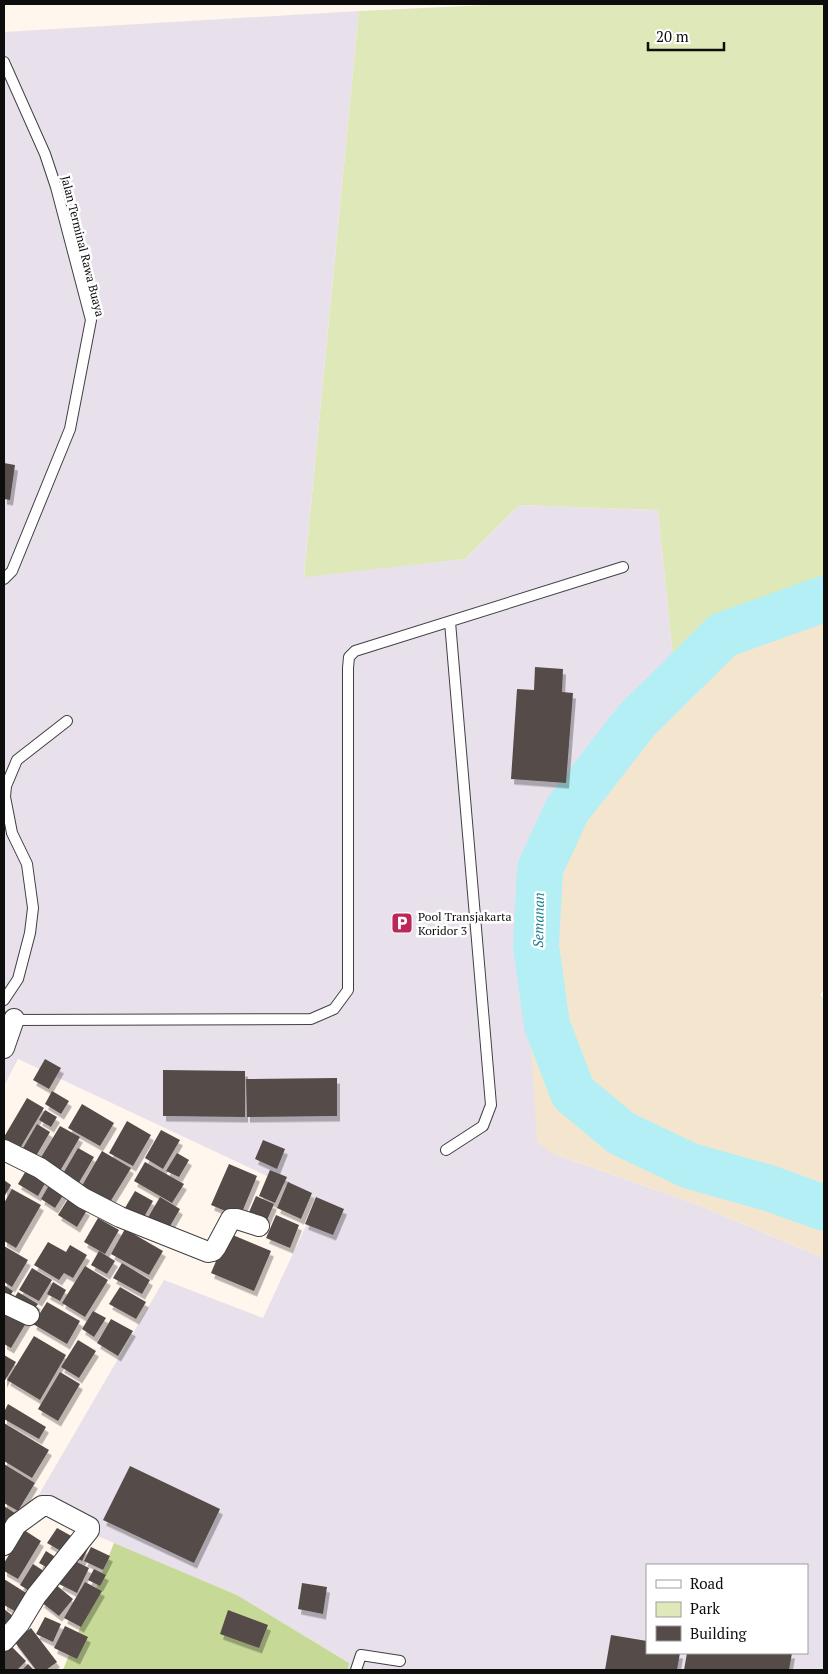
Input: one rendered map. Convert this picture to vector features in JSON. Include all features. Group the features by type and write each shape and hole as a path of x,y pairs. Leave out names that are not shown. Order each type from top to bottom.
{"street":[{"path":"4,1048 9,1020"},
{"path":"4,1150 40,1168 83,1198 113,1213 208,1252 213,1251 216,1247 231,1219 259,1226"},
{"path":"4,1303 29,1315"},
{"path":"4,1545 16,1525 42,1506 49,1506 89,1527 89,1530 36,1596 19,1624 4,1641"}],"lane":[{"name":"Jalan Terminal Rawa Buaya","path":"4,62 45,154 56,187 91,320 70,429 12,571 4,579"},
{"path":"9,1020 311,1019 334,1009 348,990 349,657 355,651 623,568"},
{"path":"446,1150 483,1126 491,1105 450,622"},
{"path":"4,1000 18,978 30,933 33,908 27,864 12,833 5,797 6,786 17,760 67,721"},
{"path":"356,1670 361,1655 400,1661"}],"shaded area":[{"path":"359,11 304,576 465,559 519,505 658,510 673,657 552,798 554,1154 693,1203 824,1258 824,1670 348,1670 349,1663 237,1595 31,1508 164,1280 263,1318 318,1200 18,1059 4,1086 4,32"},
{"path":"824,599 824,990 820,995 824,999 824,1258 693,1203 554,1154 537,1142 521,884 552,798 673,657"}],"green space":[{"path":"510,4 824,4 824,599 673,657 658,510 519,505 465,559 304,577 359,11"},
{"path":"114,1543 237,1595 349,1663 348,1670 63,1670"}],"building":[{"path":"4,463 15,465 10,500 4,499"},
{"path":"535,667 563,669 562,692 573,693 566,783 511,779 517,689 534,690"},
{"path":"45,1059 61,1068 49,1089 33,1080"},
{"path":"163,1070 245,1071 245,1117 163,1116"},
{"path":"337,1078 337,1116 247,1117 246,1079"},
{"path":"52,1091 69,1101 61,1114 45,1104"},
{"path":"27,1098 44,1108 19,1150 4,1141 4,1137"},
{"path":"82,1104 114,1123 100,1146 68,1128"},
{"path":"45,1110 57,1117 51,1127 39,1120"},
{"path":"127,1121 151,1135 133,1166 109,1153"},
{"path":"37,1124 50,1132 36,1156 23,1148"},
{"path":"60,1126 80,1137 60,1171 40,1159"},
{"path":"161,1130 180,1140 163,1169 145,1158"},
{"path":"263,1140 285,1149 277,1169 255,1159"},
{"path":"78,1148 94,1157 77,1186 61,1177"},
{"path":"102,1151 131,1168 107,1207 79,1191"},
{"path":"177,1153 189,1160 179,1177 166,1171"},
{"path":"145,1162 184,1184 172,1203 134,1181"},
{"path":"30,1164 49,1176 38,1196 18,1184"},
{"path":"229,1164 257,1176 240,1217 211,1205"},
{"path":"270,1170 287,1177 275,1203 259,1196"},
{"path":"4,1180 11,1185 4,1197"},
{"path":"52,1180 67,1189 55,1208 41,1199"},
{"path":"288,1182 312,1193 301,1219 277,1208"},
{"path":"12,1189 41,1205 16,1248 4,1241 4,1203"},
{"path":"135,1191 153,1201 140,1224 122,1213"},
{"path":"256,1196 274,1204 264,1227 246,1219"},
{"path":"160,1197 180,1209 166,1233 146,1221"},
{"path":"316,1197 344,1209 333,1235 305,1224"},
{"path":"68,1199 87,1210 77,1227 58,1215"},
{"path":"276,1215 299,1225 290,1248 266,1238"},
{"path":"98,1218 119,1230 105,1254 84,1242"},
{"path":"125,1229 163,1251 149,1275 111,1254"},
{"path":"228,1233 271,1251 254,1291 211,1273"},
{"path":"48,1242 66,1252 70,1245 87,1255 73,1278 64,1273 59,1280 34,1265"},
{"path":"4,1246 28,1260 12,1287 4,1282"},
{"path":"99,1251 115,1261 107,1274 91,1265"},
{"path":"122,1263 150,1280 142,1294 113,1278"},
{"path":"85,1266 108,1280 85,1317 62,1303"},
{"path":"32,1268 52,1280 39,1301 19,1290"},
{"path":"53,1282 66,1290 60,1301 47,1294"},
{"path":"4,1285 13,1291 6,1302 4,1301"},
{"path":"120,1287 146,1302 136,1319 109,1304"},
{"path":"18,1292 38,1304 32,1312 13,1300"},
{"path":"47,1302 80,1321 67,1344 33,1324"},
{"path":"93,1311 106,1318 94,1337 82,1329"},
{"path":"4,1312 29,1318 11,1348 4,1344"},
{"path":"111,1319 133,1331 118,1356 97,1343"},
{"path":"34,1336 66,1355 40,1400 7,1380"},
{"path":"78,1340 96,1351 79,1378 61,1367"},
{"path":"4,1355 16,1362 4,1382"},
{"path":"60,1372 80,1384 58,1421 38,1409"},
{"path":"8,1404 46,1427 39,1439 4,1419 4,1412"},
{"path":"4,1423 49,1450 32,1478 4,1461"},
{"path":"4,1464 35,1483 18,1511 4,1503"},
{"path":"130,1466 220,1509 194,1563 103,1520"},
{"path":"4,1506 15,1513 6,1529 4,1528"},
{"path":"57,1528 75,1538 66,1554 47,1543"},
{"path":"24,1530 41,1541 18,1579 4,1571 4,1563"},
{"path":"91,1543 82,1561 73,1556"},
{"path":"91,1547 110,1556 103,1570 84,1561"},
{"path":"46,1551 60,1560 53,1571 39,1563"},
{"path":"71,1559 89,1568 77,1593 59,1584"},
{"path":"33,1564 47,1573 34,1594 20,1585"},
{"path":"94,1569 106,1575 100,1586 88,1580"},
{"path":"4,1579 31,1596 20,1614 4,1605"},
{"path":"85,1582 102,1591 81,1627 64,1618"},
{"path":"302,1583 327,1587 323,1614 298,1609"},
{"path":"55,1584 73,1599 59,1616 41,1602"},
{"path":"4,1609 17,1619 4,1632"},
{"path":"228,1610 268,1625 259,1648 220,1634"},
{"path":"45,1617 61,1624 53,1642 36,1634"},
{"path":"65,1626 88,1637 77,1659 54,1648"},
{"path":"31,1628 57,1662 46,1670 36,1670 14,1641"},
{"path":"611,1635 646,1641 646,1654 680,1654 677,1670 605,1670"},
{"path":"10,1645 26,1661 17,1670 4,1669 4,1651"},
{"path":"687,1654 792,1654 789,1670 684,1670"},
{"path":"28,1664 34,1670 22,1670"}],"waterway":[{"name":"Semanan","path":"824,599 723,635 636,721 567,810 540,869 536,946 547,1025 573,1093 621,1133 690,1166 769,1188 824,1208"}],"place":[{"name":"Pool Transjakarta Koridor 3","path":"402,923"}]}
